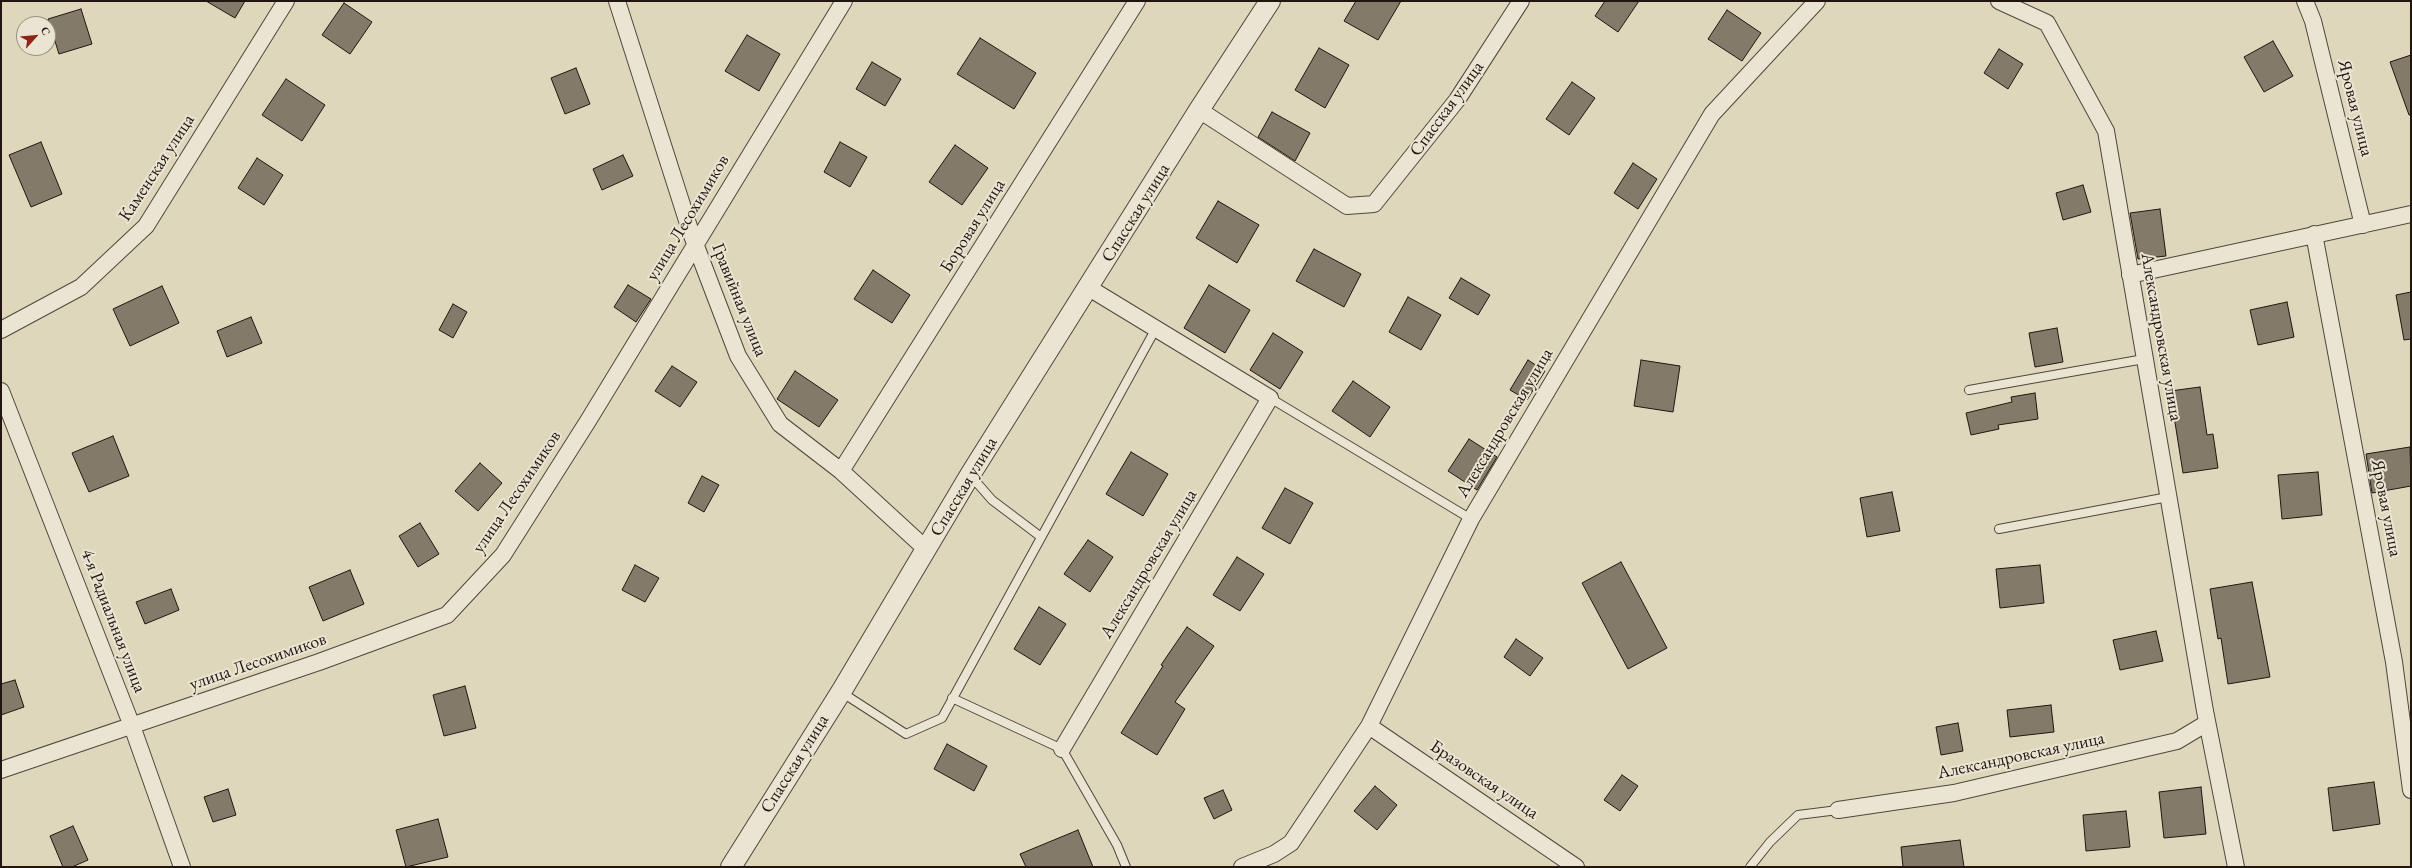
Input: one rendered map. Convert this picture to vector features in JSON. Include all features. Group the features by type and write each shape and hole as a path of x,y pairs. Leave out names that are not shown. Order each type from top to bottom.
{"street":[{"name":"Каменская улица","path":"1,330 81,287 146,226 286,1"},
{"name":"Гравийная улица","path":"617,1 695,244 738,356 780,424 841,471 926,549"},
{"name":"улица Лесохимиков","path":"1,770 320,662 447,615 503,555 588,421 844,1"},
{"name":"Спасская улица","path":"731,867 841,692 970,475 1089,288 1199,110 1270,1"},
{"name":"Спасская улица","path":"1199,110 1347,206 1374,204 1457,100 1521,1"},
{"name":"Александровская улица","path":"1242,867 1274,854 1291,843 1369,726 1471,518 1712,114 1817,1"},
{"name":"Александровская улица","path":"2000,1 2047,23 2106,130 2207,723 2236,867"},
{"name":"Яровая улица","path":"2305,1 2313,21 2363,225"},
{"name":"Боровая улица","path":"841,471 1138,4"},
{"path":"2130,275 2411,214"},
{"name":"Яровая улица","path":"2314,234 2394,662 2411,790"},
{"path":"1089,288 1155,330 1270,398"},
{"name":"4-я Радиальная улица","path":"1,391 132,726 182,867"},
{"name":"Александровская улица","path":"1062,749 1270,398"},
{"name":"Александровская улица","path":"1838,810 1954,793 2177,741 2207,723"},
{"name":"Бразовская улица","path":"1369,726 1576,867"}],"lane":[{"path":"841,692 906,734 942,718 1155,330"},
{"path":"1969,390 2144,359"},
{"path":"1270,398 1471,518"},
{"path":"970,475 992,500 1041,537"},
{"path":"1998,530 2168,497"},
{"path":"952,698 1062,749 1117,845 1126,867"},
{"path":"1750,867 1770,842 1798,815 1838,810"}],"building":[{"path":"206,1 245,1 235,18"},
{"path":"1356,1 1401,1 1378,40 1344,21"},
{"path":"1605,1 1639,1 1618,32 1595,16"},
{"path":"344,3 372,22 350,54 322,35"},
{"path":"81,9 92,44 59,54 56,44 56,17"},
{"path":"1727,10 1761,33 1742,61 1708,39"},
{"path":"747,35 780,54 759,91 725,71"},
{"path":"980,38 1036,73 1014,109 957,74"},
{"path":"2273,41 2293,76 2264,92 2244,57"},
{"path":"1319,48 1349,65 1325,108 1295,90"},
{"path":"1999,49 2023,64 2008,89 1984,73"},
{"path":"2411,55 2411,115 2409,115 2390,62"},
{"path":"872,62 901,79 885,106 856,89"},
{"path":"576,68 590,104 565,114 551,78"},
{"path":"286,79 325,105 302,141 262,115"},
{"path":"1572,82 1595,98 1569,135 1546,119"},
{"path":"1272,112 1310,133 1295,161 1258,137"},
{"path":"41,142 62,194 31,207 9,155"},
{"path":"840,142 867,157 850,187 824,172"},
{"path":"955,145 988,168 962,205 929,182"},
{"path":"623,155 633,176 602,190 593,169"},
{"path":"257,158 283,175 264,205 238,188"},
{"path":"1633,163 1657,179 1638,209 1614,193"},
{"path":"2083,185 2091,212 2063,220 2056,193"},
{"path":"1218,201 1259,225 1237,263 1196,238"},
{"path":"2160,209 2166,256 2138,259 2130,213"},
{"path":"1314,249 1361,274 1344,307 1296,281"},
{"path":"873,270 910,295 892,323 854,299"},
{"path":"1461,278 1490,295 1478,315 1449,298"},
{"path":"628,285 651,299 636,322 614,307"},
{"path":"1209,285 1250,310 1225,353 1184,328"},
{"path":"162,286 179,323 130,346 113,309"},
{"path":"2411,292 2411,339 2404,340 2396,295"},
{"path":"1408,297 1441,315 1421,350 1389,332"},
{"path":"2287,302 2294,337 2258,345 2250,310"},
{"path":"453,304 467,312 453,338 439,330"},
{"path":"251,317 262,343 227,357 217,331"},
{"path":"2057,328 2063,362 2035,367 2029,333"},
{"path":"1273,333 1303,352 1280,389 1250,370"},
{"path":"1528,360 1545,371 1527,400 1510,390"},
{"path":"1641,360 1680,366 1673,412 1634,406"},
{"path":"672,366 697,382 680,407 655,391"},
{"path":"795,371 838,400 819,427 777,399"},
{"path":"1353,381 1390,407 1370,437 1332,411"},
{"path":"2200,387 2207,435 2213,434 2218,468 2183,473 2170,391"},
{"path":"2035,393 2038,419 1998,425 1999,429 1971,435 1966,413 2012,402 2011,397"},
{"path":"113,436 129,476 89,492 72,453"},
{"path":"1469,439 1497,457 1477,490 1448,471"},
{"path":"2410,447 2411,486 2372,493 2366,454"},
{"path":"1131,452 1168,474 1143,516 1106,494"},
{"path":"480,463 502,483 478,511 455,491"},
{"path":"2318,472 2322,515 2282,519 2278,475"},
{"path":"702,476 719,485 704,512 688,503"},
{"path":"1285,488 1313,503 1290,544 1262,528"},
{"path":"1892,492 1900,531 1867,537 1860,498"},
{"path":"420,523 439,554 418,567 399,536"},
{"path":"1088,540 1113,557 1090,592 1064,574"},
{"path":"1237,557 1264,574 1240,611 1213,595"},
{"path":"1621,562 1667,648 1628,669 1582,583"},
{"path":"635,565 659,578 645,602 622,590"},
{"path":"2040,565 2044,603 2000,608 1996,569"},
{"path":"350,570 364,604 323,621 309,587"},
{"path":"2252,582 2270,677 2228,684 2221,638 2218,639 2210,589"},
{"path":"171,589 179,610 145,624 136,602"},
{"path":"1039,607 1066,624 1040,665 1014,649"},
{"path":"1187,627 1214,646 1175,702 1185,709 1157,755 1121,733 1163,666 1161,665"},
{"path":"2156,631 2163,661 2120,670 2113,640"},
{"path":"1516,639 1543,658 1530,676 1504,657"},
{"path":"15,680 24,707 1,715 1,684"},
{"path":"465,686 476,728 444,736 433,695"},
{"path":"2051,705 2054,732 2010,737 2007,710"},
{"path":"1958,723 1963,751 1941,755 1936,727"},
{"path":"947,744 987,766 974,791 934,769"},
{"path":"1622,775 1638,786 1620,811 1604,800"},
{"path":"2374,782 2380,824 2333,831 2328,788"},
{"path":"1375,786 1397,805 1377,830 1354,811"},
{"path":"2201,787 2206,834 2164,838 2159,792"},
{"path":"228,789 236,815 213,822 204,797"},
{"path":"1223,790 1232,810 1214,819 1204,798"},
{"path":"2126,811 2130,847 2086,851 2083,815"},
{"path":"438,819 448,857 406,867 396,830"},
{"path":"73,826 88,860 72,867 63,867 50,836"},
{"path":"1078,830 1093,867 1026,867 1020,854"},
{"path":"1960,840 1964,867 1903,867 1901,847"}]}
